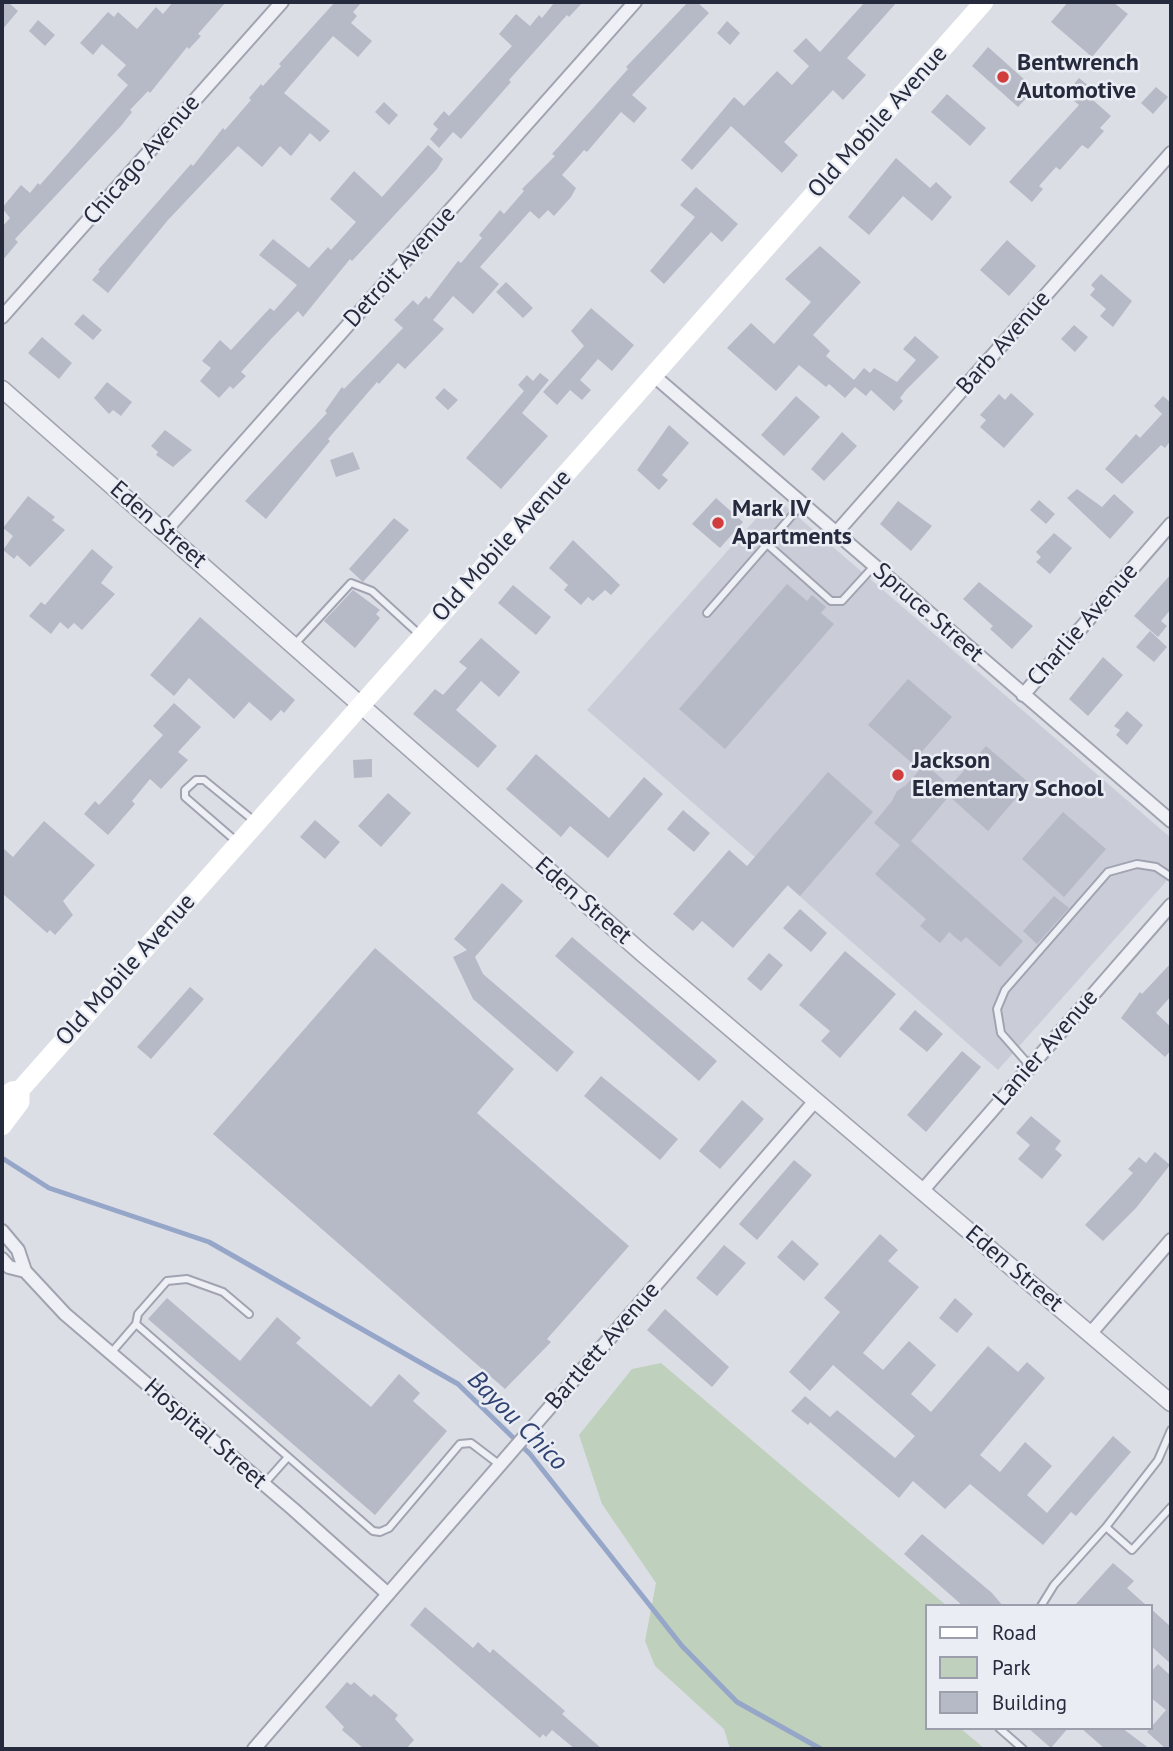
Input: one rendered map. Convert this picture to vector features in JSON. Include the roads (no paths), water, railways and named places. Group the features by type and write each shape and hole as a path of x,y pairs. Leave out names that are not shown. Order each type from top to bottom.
{"main road":[{"name":"Old Mobile Avenue","path":"2,1101 12,1091 20,1090 984,2"},
{"name":"Old Mobile Avenue","path":"2,1126 20,1102 20,1090"}],"street":[{"name":"Chicago Avenue","path":"2,317 282,2"},
{"name":"Detroit Avenue","path":"164,531 635,2"},
{"name":"Barb Avenue","path":"836,533 1171,153"},
{"name":"Spruce Street","path":"653,375 1171,821"},
{"name":"Eden Street","path":"2,389 815,1101 1171,1403"},
{"name":"Charlie Avenue","path":"1023,695 1171,524"},
{"name":"Lanier Avenue","path":"922,1191 1171,905"},
{"name":"Bartlett Avenue","path":"254,1749 815,1101"},
{"name":"Hospital Street","path":"2,1231 18,1250 24,1271 65,1314 388,1594"},
{"path":"1090,1334 1171,1240"},
{"name":"Hospital Street","path":"2,1259 9,1267 24,1271"}],"lane":[{"path":"707,612 802,504"},
{"path":"766,544 831,601 842,601 874,566"},
{"path":"295,645 351,583 372,592 422,636"},
{"path":"238,844 185,797 184,793 189,786 196,780 204,779 257,823"},
{"path":"1030,1066 1001,1033 997,1009 1005,990 1108,872 1138,864 1156,867 1171,877"},
{"path":"111,1353 136,1324 138,1314 167,1281 187,1279 223,1292 249,1314"},
{"path":"136,1324 373,1531 380,1532 389,1528 460,1444 471,1443 501,1464"},
{"path":"1042,1604 1054,1585 1106,1528 1158,1460 1171,1430"},
{"path":"264,1485 288,1457"},
{"path":"1106,1528 1132,1550 1171,1507"},
{"path":"1001,1730 1023,1749"}],"waterway":[{"name":"Bayou Chico","path":"2,1158 49,1188 209,1242 458,1384 530,1454 682,1646 737,1702 821,1749"}],"place":[{"name":"Bentwrench Automotive","path":"1003,77"},
{"name":"Mark IV Apartments","path":"718,523"},
{"name":"Jackson Elementary School","path":"898,775"}]}
